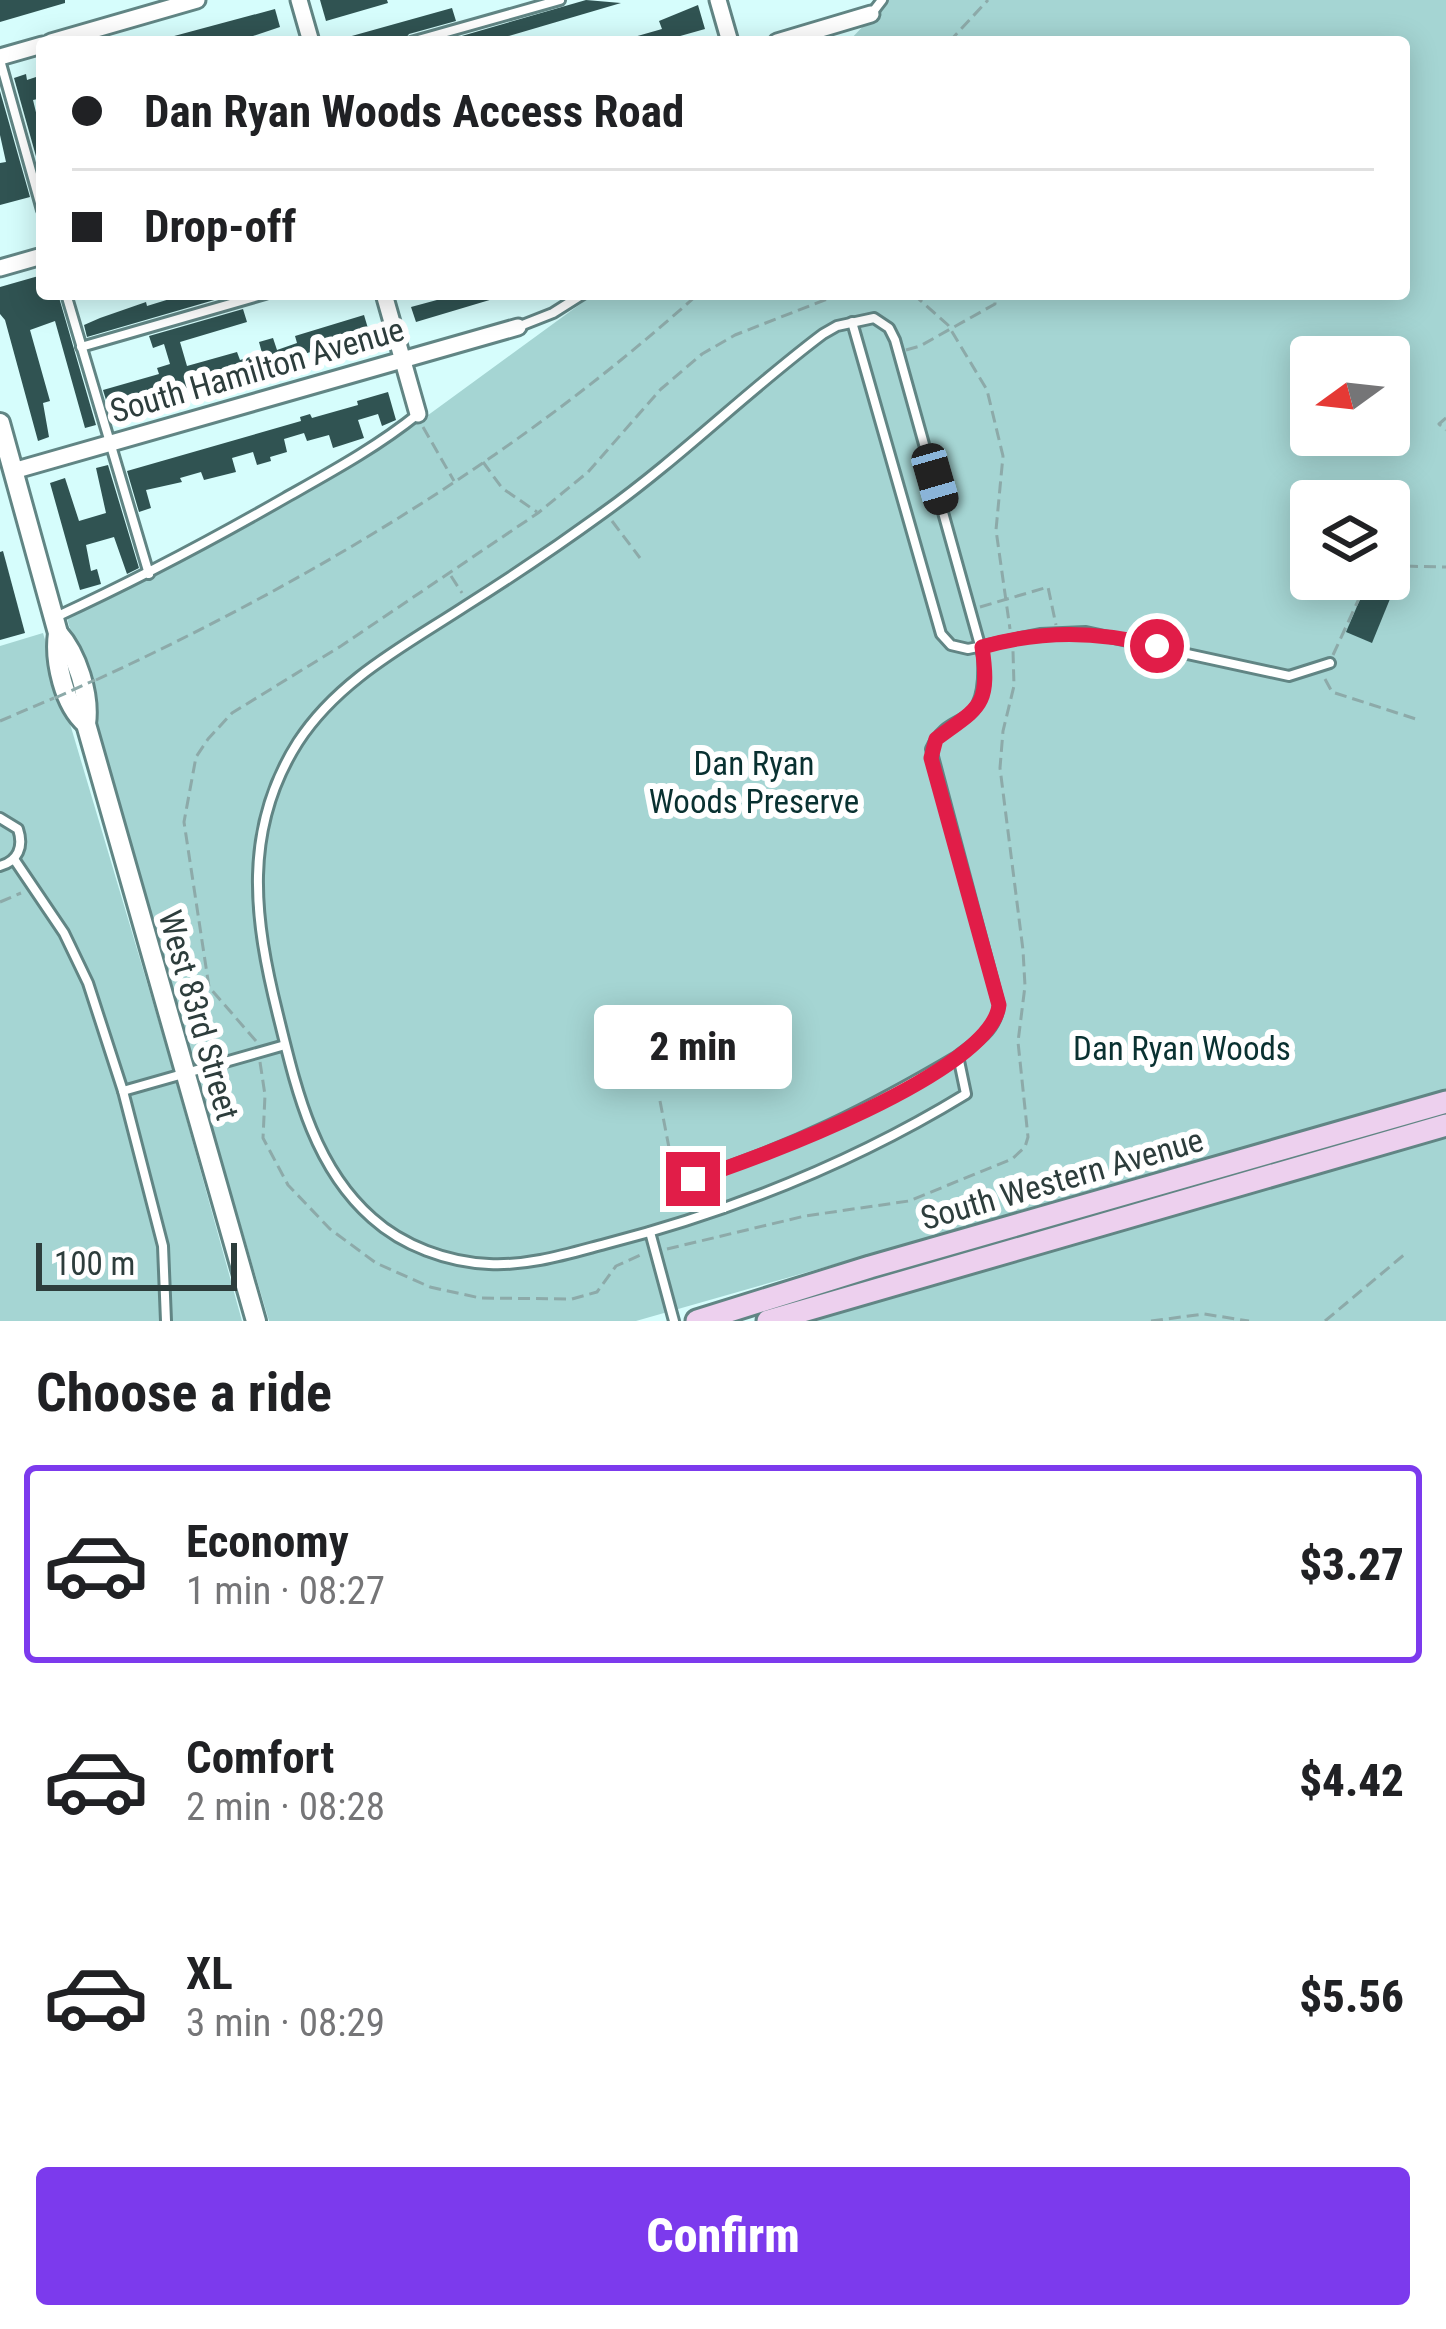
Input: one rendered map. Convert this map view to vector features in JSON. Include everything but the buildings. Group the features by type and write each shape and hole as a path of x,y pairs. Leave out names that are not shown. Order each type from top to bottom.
{"main road":[{"name":"South Western Avenue","path":"697,1321 1446,1102"},
{"name":"South Western Avenue","path":"768,1321 1446,1125"}],"street":[{"path":"72,36 197,0"},
{"path":"299,0 309,36"},
{"path":"718,0 728,36"},
{"path":"797,36 871,14"},
{"path":"0,58 36,47"},
{"path":"0,268 36,258"},
{"path":"385,300 418,414"},
{"name":"South Hamilton Avenue","path":"14,471 518,327"},
{"name":"West 83rd Street","path":"0,424 56,625 56,649 72,713 86,724 256,1321"}],"lane":[{"path":"432,36 560,0"},
{"path":"871,14 882,0"},
{"path":"0,58 36,187"},
{"path":"27,153 36,150"},
{"path":"68,300 149,574"},
{"path":"81,347 244,300"},
{"path":"518,327 574,300"},
{"path":"705,1214 693,1179 836,1125 958,1056 989,1033 998,1019 999,1005 931,749 936,739 980,704 985,679 982,647 898,352 889,328 874,318 852,322 810,344 605,512 354,680 316,718 284,769 264,827 256,892 258,929 285,1045 308,1120 333,1174 375,1221 401,1239 456,1260 516,1264 650,1232 705,1214 834,1166 966,1094 958,1056"},
{"path":"852,322 941,634 960,649 1040,634 1086,632 1289,676 1330,663"},
{"path":"56,625 368,450 418,414"},
{"path":"0,818 13,824 21,837 14,859 0,866"},
{"path":"14,859 64,932 88,982 123,1091 163,1246 166,1321"},
{"path":"123,1091 285,1045"},
{"path":"650,1232 674,1321"}],"path":[{"path":"955,36 988,0"},
{"path":"0,721 248,607 483,461 633,350 691,300"},
{"path":"646,1252 616,1266 597,1292 572,1299 480,1298 430,1287 376,1263 330,1229 287,1185 262,1138 265,1095 259,1052 250,1029 209,987 184,822 196,757 232,713 538,513 588,472 661,389 702,355 735,335 825,300"},
{"path":"898,352 920,346 995,300"},
{"path":"418,414 430,445 454,481"},
{"path":"1446,418 1439,424 1446,430"},
{"path":"483,461 502,488 538,513"},
{"path":"605,512 640,558"},
{"path":"1410,566 1446,567"},
{"path":"449,573 470,604"},
{"path":"973,610 1048,587 1053,615"},
{"path":"1330,663 1358,600"},
{"path":"1318,667 1332,692 1419,720"},
{"path":"0,902 33,885"},
{"path":"660,1101 671,1158 693,1179"},
{"path":"1329,1321 1405,1254"},
{"path":"1151,1321 1204,1314 1249,1321"}],"green space":[{"name":"Dan Ryan Woods Preserve","path":"888,0 1446,0 1446,1090 636,1321 269,1321 119,814 67,618 259,520 420,421 586,300 1410,300 1410,36 854,36"},
{"path":"43,633 242,1321 0,1321 0,646"},
{"path":"1446,1137 1446,1321 807,1321"}],"route":[{"path":"693,1179 790,1145 864,1112 958,1056 989,1033 998,1019 999,1005 931,758 936,739 980,704 985,679 982,647 1040,634 1086,632 1157,646"}],"park label":[{"name":"Dan Ryan Woods","path":"1182,1048"}]}
